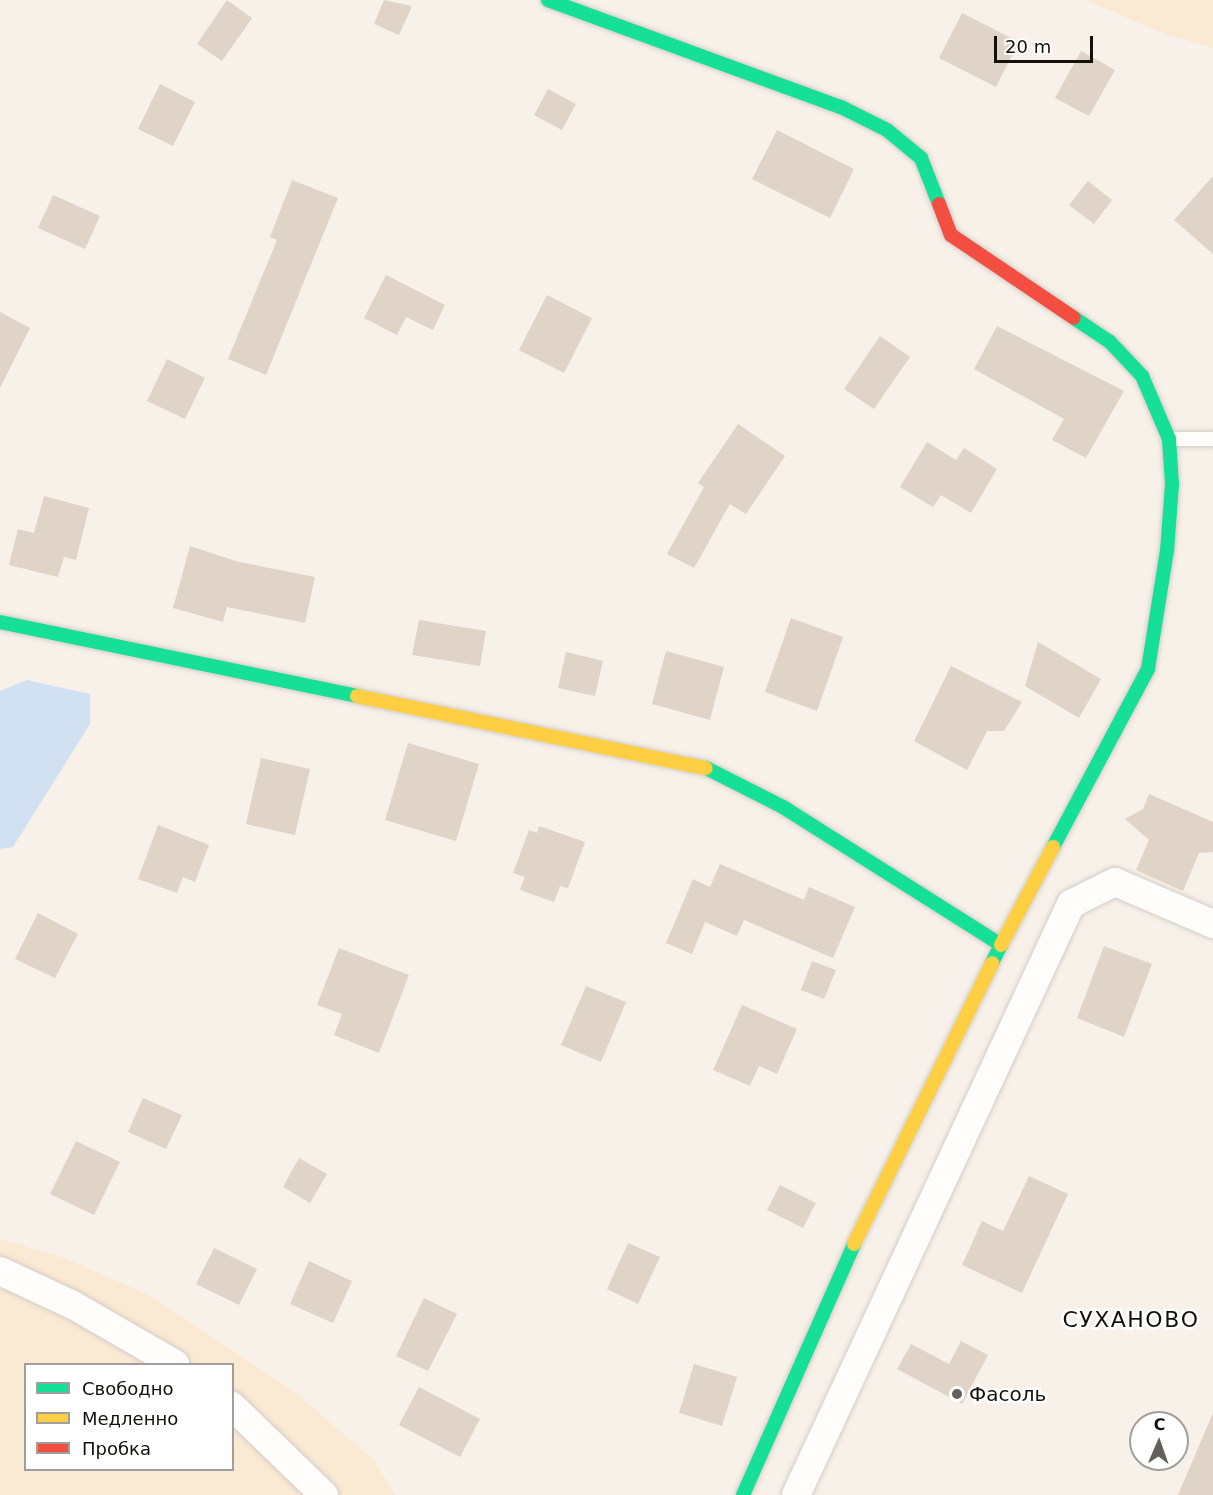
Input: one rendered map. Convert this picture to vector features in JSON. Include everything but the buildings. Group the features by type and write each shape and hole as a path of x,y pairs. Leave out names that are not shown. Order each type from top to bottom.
{"street":[{"path":"548,0 841,107 887,130 921,158 951,234 1110,342 1142,376 1169,439 1172,484 1167,551 1148,669 1000,945 880,1186 743,1495"},
{"path":"0,622 711,769 783,807 1000,945"},
{"path":"796,1495 1071,904 1115,882 1213,924"},
{"path":"0,1271 73,1305 172,1363"},
{"path":"234,1408 324,1495"}],"lane":[{"path":"1169,439 1213,440"}],"shaded area":[{"path":"1085,0 1213,0 1213,48 1166,34"},
{"path":"0,1239 65,1258 151,1296 296,1393 373,1459 396,1495 0,1495"}],"water":[{"path":"27,680 90,694 90,724 13,847 0,849 0,691"}],"traffic: fast":[{"path":"548,0 841,107 887,130 921,158 939,204"},
{"path":"1053,847 1148,669 1167,551 1172,484 1169,439 1142,376 1110,342 1074,318"},
{"path":"0,622 357,696"},
{"path":"706,768 783,807 1001,945 992,963"},
{"path":"743,1495 854,1244"}],"traffic: slow":[{"path":"357,696 706,768"},
{"path":"1001,945 1053,847"},
{"path":"854,1244 992,963"}],"traffic: jam":[{"path":"939,204 951,235 1074,318"}],"place":[{"name":"Фасоль","path":"957,1394"}],"district":[{"name":"СУХАНОВО","path":"1131,1320"}]}
